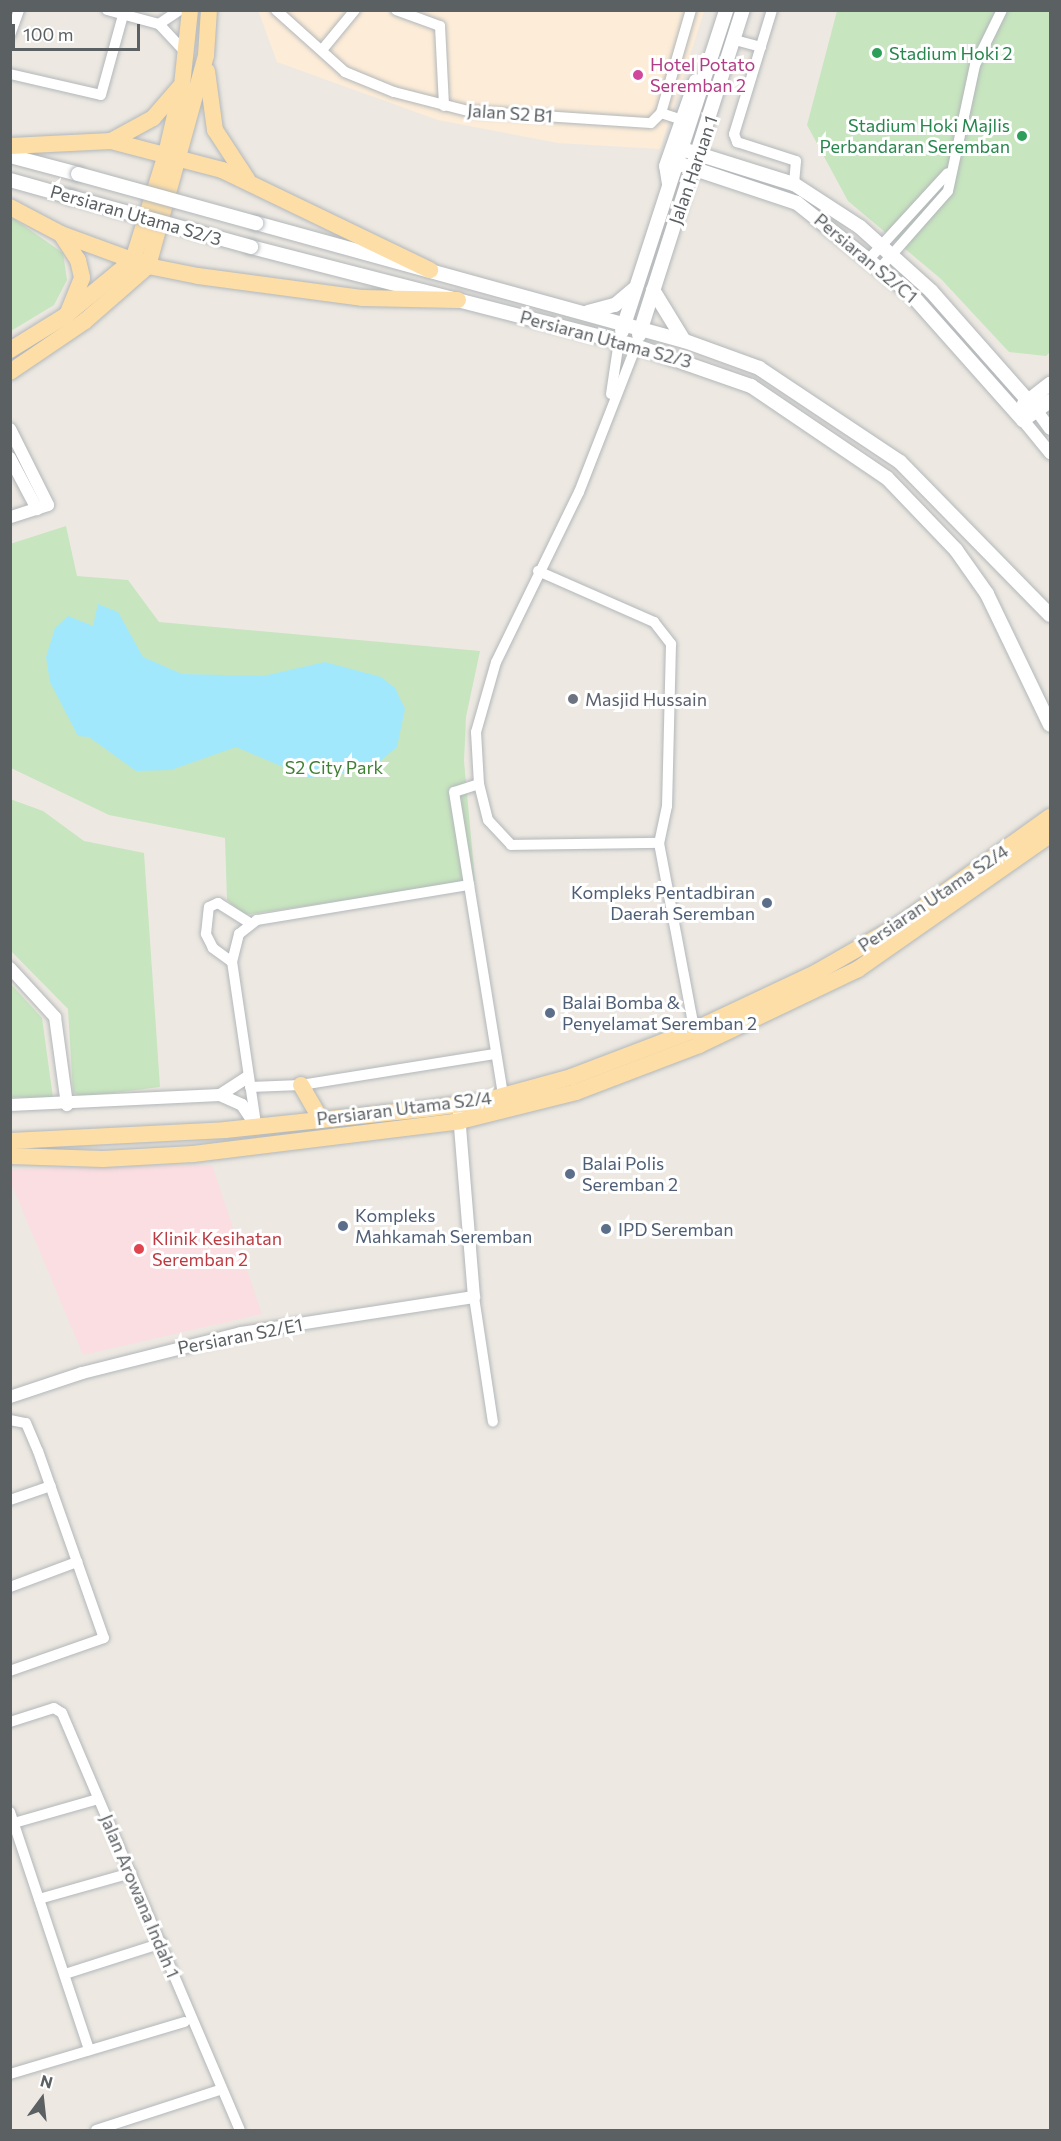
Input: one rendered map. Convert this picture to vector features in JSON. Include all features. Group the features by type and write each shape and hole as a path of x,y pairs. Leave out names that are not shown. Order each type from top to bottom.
{"main road":[{"path":"172,156 190,10"},
{"path":"210,10 206,55 215,130 247,179"},
{"path":"619,341 726,10"},
{"name":"Jalan Haruan 1","path":"636,346 640,328 700,154 743,10"},
{"path":"10,372 85,321 140,263 172,156 206,55"},
{"path":"670,186 666,166 680,119 698,75 710,65"},
{"path":"111,141 153,118 182,85"},
{"path":"10,146 111,141 172,156 247,179 303,213 430,270"},
{"path":"682,149 794,184 882,245 1033,406"},
{"name":"Persiaran Utama S2/3","path":"10,156 640,328 685,341 759,368 870,439 925,486 1050,615"},
{"name":"Persiaran S2/C1","path":"677,163 797,202 876,263 1019,415"},
{"name":"Persiaran Utama S2/3","path":"10,180 251,248 619,341 751,386 887,478 974,574 1050,725"},
{"path":"10,207 61,234 140,263 362,297 458,300"},
{"path":"61,234 78,260 82,278 65,316"},
{"path":"10,350 65,316 140,263"},
{"path":"586,313 615,305 636,286"},
{"path":"653,290 666,319 685,341"},
{"path":"1033,406 1050,384"},
{"path":"1019,415 1033,406 1050,400"},
{"name":"Persiaran Utama S2/4","path":"697,1038 890,930 1050,816"},
{"name":"Persiaran Utama S2/4","path":"10,1156 103,1159 193,1154 459,1112 573,1084 697,1038 858,969 1050,835"},
{"name":"Persiaran Utama S2/4","path":"10,1141 79,1141 256,1126 320,1118 459,1112 502,1096 573,1084"},
{"path":"301,1085 320,1118"},
{"path":"256,1126 279,1140"}],"street":[{"path":"10,35 18,10"},
{"path":"107,10 159,24 186,55"},
{"path":"159,24 180,10"},
{"name":"Jalan S2 B1","path":"276,10 322,50 364,82 444,106 651,123 661,113"},
{"path":"322,50 355,10"},
{"path":"396,10 440,26 444,106"},
{"path":"680,119 661,113 691,10"},
{"path":"772,10 734,134 737,142 796,161 794,184"},
{"path":"876,263 893,255 948,191 948,173 975,65 1002,10"},
{"path":"10,74 100,95 123,15"},
{"path":"735,39 761,47"},
{"path":"876,263 882,245 948,173"},
{"path":"920,201 933,210"},
{"path":"609,409 619,341"},
{"path":"636,346 609,409 579,492 495,662 478,720 479,784 488,820 511,845 659,843"},
{"path":"1033,406 1050,429"},
{"name":"Persiaran S2/C1","path":"1019,415 1050,453"},
{"path":"10,429 43,507"},
{"path":"10,458 43,507"},
{"path":"10,517 43,507"},
{"path":"538,571 654,622 671,644 667,806 659,843 697,1038"},
{"path":"479,784 454,792 502,1096"},
{"path":"232,962 213,948 206,934 209,907 218,903 250,923 469,885"},
{"path":"250,923 232,950 232,962 256,1126"},
{"path":"10,968 58,1024 67,1105"},
{"path":"10,1105 67,1105 220,1095 249,1082 301,1085 495,1054"},
{"path":"220,1095 242,1105 256,1126"},
{"path":"459,1112 474,1297 493,1422"},
{"name":"Persiaran S2/E1","path":"10,1397 82,1373 241,1333 474,1297"},
{"path":"10,1671 104,1638 51,1486 16,1420"},
{"path":"10,1500 51,1486"},
{"path":"10,1587 77,1562"},
{"name":"Jalan Arowana Indah 1","path":"10,1722 59,1709 162,1943 219,2091 240,2130"},
{"path":"14,1823 98,1799"},
{"path":"10,1812 89,2050"},
{"path":"39,1899 131,1873"},
{"path":"64,1974 162,1943"},
{"path":"11,2072 184,2022"},
{"path":"96,2130 219,2091"}],"shaded area":[{"path":"258,10 704,11 660,149 558,143 438,120 277,62"},
{"name":"Klinik Kesihatan Seremban 2","path":"212,1165 262,1314 83,1355 11,1183 11,1169"}],"green space":[{"path":"837,11 1050,11 1050,352 1046,356 1009,352 941,279 848,201 807,125"},
{"path":"10,216 63,253 67,280 54,305 11,331"},
{"name":"S2 City Park","path":"66,526 77,576 128,580 159,622 480,651 466,717 464,761 475,881 244,915 227,900 225,838 109,815 11,768 10,544"},
{"path":"10,799 43,811 84,841 144,853 160,1087 81,1097 73,1092 68,1009 11,951"},
{"path":"10,983 42,1018 53,1098 11,1097"}],"water":[{"path":"98,604 118,612 143,657 182,674 263,676 325,662 381,677 395,688 405,709 397,747 373,767 322,778 309,778 236,747 171,770 136,771 89,737 78,736 50,682 46,657 55,628 68,616 93,626"}],"place":[{"name":"Stadium Hoki 2","path":"877,53"},
{"name":"Hotel Potato Seremban 2","path":"638,75"},
{"name":"Stadium Hoki Majlis Perbandaran Seremban","path":"1022,136"},
{"name":"Masjid Hussain","path":"573,699"},
{"name":"Kompleks Pentadbiran Daerah Seremban","path":"767,903"},
{"name":"Balai Bomba & Penyelamat Seremban 2","path":"550,1013"},
{"name":"Balai Polis Seremban 2","path":"570,1174"},
{"name":"Kompleks Mahkamah Seremban","path":"343,1226"},
{"name":"IPD Seremban","path":"606,1229"},
{"name":"Klinik Kesihatan Seremban 2","path":"139,1249"}]}
